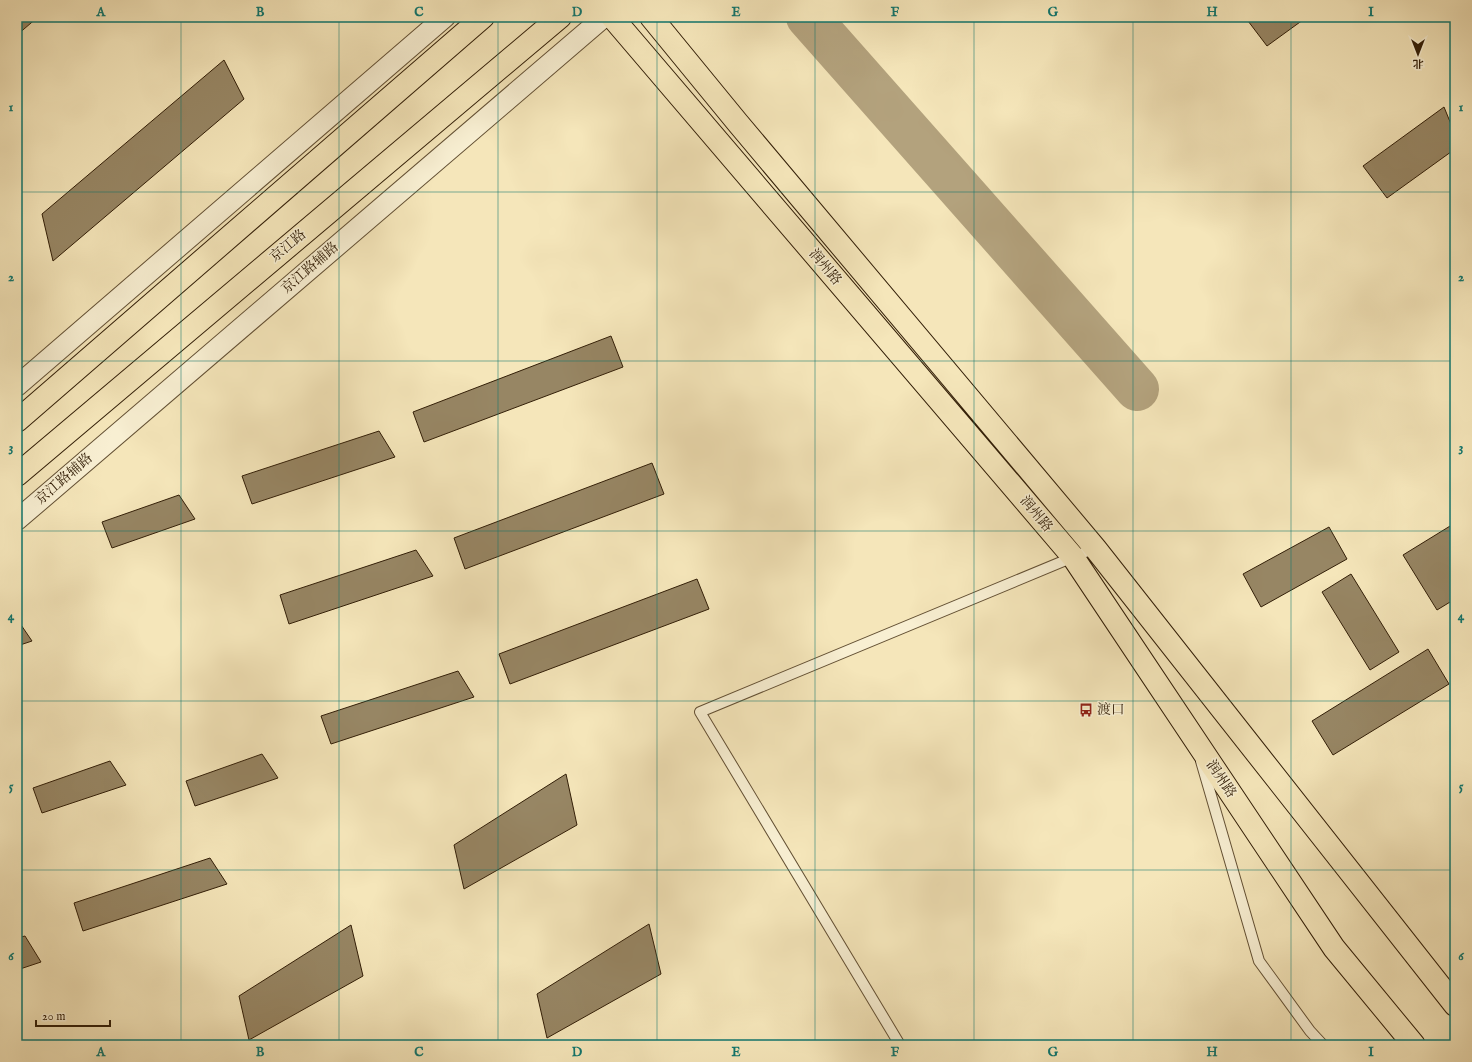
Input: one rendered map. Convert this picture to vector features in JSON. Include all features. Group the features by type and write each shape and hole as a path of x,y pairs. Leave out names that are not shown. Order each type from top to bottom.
{"main road":[{"path":"17,421 483,17"},
{"name":"京江路","path":"17,475 560,17"},
{"name":"润州路","path":"612,17 1073,557 1334,948 1414,1045"},
{"name":"润州路","path":"650,17 1095,548 1455,1005"}],"street":[{"path":"17,386 445,17"},
{"name":"京江路辅路","path":"17,520 604,17"}],"lane":[{"path":"900,1045 700,712 1095,548"},
{"path":"1194,737 1259,961 1310,1031 1323,1045"}],"building":[{"path":"17,17 38,17 17,35"},
{"path":"1245,17 1307,17 1267,46"},
{"path":"224,60 244,99 53,261 42,214"},
{"path":"1444,107 1455,134 1455,149 1387,198 1363,166"},
{"path":"611,336 623,367 424,442 413,412"},
{"path":"379,431 395,457 252,504 242,476"},
{"path":"652,463 664,494 465,569 454,538"},
{"path":"179,495 195,519 112,548 102,522"},
{"path":"1455,523 1455,599 1437,610 1403,555"},
{"path":"1329,527 1347,559 1261,607 1243,574"},
{"path":"416,550 433,576 289,624 280,595"},
{"path":"1351,574 1399,652 1370,670 1322,592"},
{"path":"697,579 709,609 510,684 499,654"},
{"path":"17,619 32,641 17,646"},
{"path":"1428,649 1449,684 1333,755 1312,721"},
{"path":"458,671 474,697 331,744 321,716"},
{"path":"262,754 278,778 195,806 186,781"},
{"path":"110,761 126,785 42,813 33,788"},
{"path":"566,774 577,825 464,889 454,845"},
{"path":"210,858 227,884 83,931 74,903"},
{"path":"649,924 661,974 547,1038 537,994"},
{"path":"351,925 363,976 249,1040 239,996"},
{"path":"25,936 41,962 17,970 17,938"}],"waterway":[{"path":"808,17 1137,389"}],"place":[{"name":"渡口","path":"1086,710"}]}
